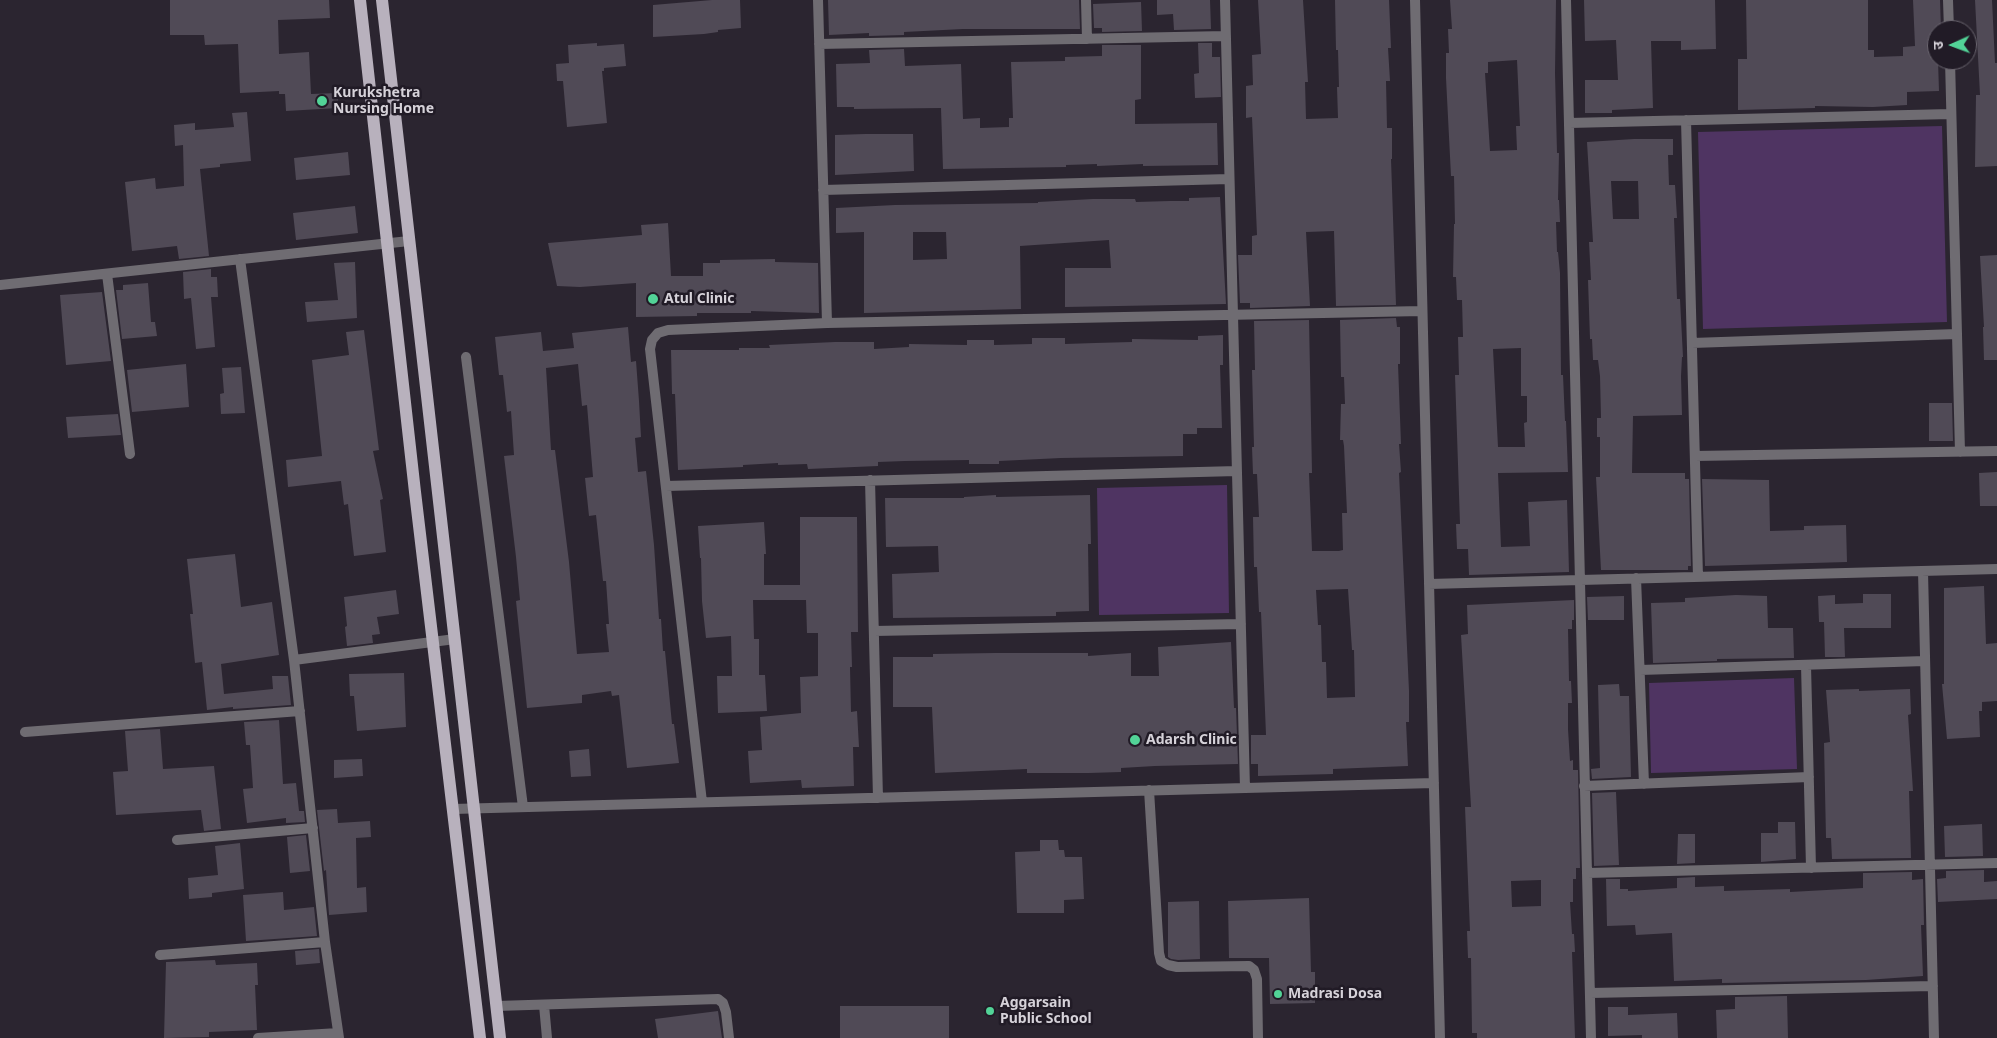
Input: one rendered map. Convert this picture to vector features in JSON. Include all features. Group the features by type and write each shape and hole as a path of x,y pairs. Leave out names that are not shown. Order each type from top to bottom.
{"main road":[{"path":"360,0 480,1038"},
{"path":"382,0 500,1038"}],"street":[{"path":"818,0 827,323"},
{"path":"1086,0 1088,39"},
{"path":"1224,0 1245,788"},
{"path":"1415,0 1440,1038"},
{"path":"1566,0 1591,1038"},
{"path":"1948,0 1949,20"},
{"path":"819,44 1226,36"},
{"path":"1950,70 1960,452"},
{"path":"1569,123 1951,114"},
{"path":"1686,120 1698,577"},
{"path":"823,190 1229,179"},
{"path":"0,286 409,241"},
{"path":"240,259 294,660 325,942 339,1035 258,1038"},
{"path":"107,274 130,454"},
{"path":"702,802 650,349 652,340 658,333 668,330 827,323 1422,311"},
{"path":"1692,343 1957,334"},
{"path":"466,357 523,808"},
{"path":"1695,456 1997,451"},
{"path":"666,486 1237,471"},
{"path":"870,480 878,798"},
{"path":"1429,584 1997,569"},
{"path":"1923,571 1934,1038"},
{"path":"1636,578 1644,784"},
{"path":"874,631 1241,624"},
{"path":"294,660 455,640"},
{"path":"1640,670 1925,661"},
{"path":"1806,665 1811,868"},
{"path":"24,732 300,711"},
{"path":"1584,786 1809,777"},
{"path":"453,809 1434,782"},
{"path":"1149,790 1161,961 1168,966 1178,967 1249,966 1254,970 1257,979 1258,1038"},
{"path":"177,840 313,828"},
{"path":"1586,873 1997,863"},
{"path":"160,955 325,942"},
{"path":"1590,993 1933,986"},
{"path":"497,1006 718,999 723,1003 726,1012 729,1038"},
{"path":"544,1004 547,1038"}],"shaded area":[{"path":"1942,126 1947,322 1703,329 1698,132"},
{"path":"1227,485 1229,613 1099,615 1097,488"},
{"path":"1794,678 1797,769 1651,773 1649,683"}],"building":[{"path":"170,0 329,0 330,18 278,20 279,54 309,52 311,94 338,93 338,108 286,111 285,94 279,94 279,91 240,93 238,44 205,45 204,35 170,35"},
{"path":"712,0 740,0 741,28 718,30 718,32 704,34 653,37 653,5"},
{"path":"828,0 1079,0 1080,29 963,29 904,32 904,35 869,36 869,33 829,35"},
{"path":"1157,0 1210,0 1211,29 1174,30 1173,14 1157,15"},
{"path":"1258,0 1303,0 1308,82 1305,82 1306,119 1338,118 1337,87 1339,87 1335,0 1389,0 1391,48 1388,48 1390,81 1386,81 1387,128 1392,128 1391,159 1396,305 1336,306 1334,231 1306,232 1310,306 1250,308 1250,303 1240,303 1238,255 1252,255 1252,236 1257,235 1252,117 1246,118 1246,86 1253,85 1252,55 1261,54"},
{"path":"1450,0 1556,0 1555,73 1560,222 1556,222 1560,273 1561,375 1563,375 1568,472 1498,473 1501,547 1530,546 1528,502 1567,500 1569,572 1469,575 1468,549 1457,549 1456,524 1460,524 1455,375 1459,375 1458,337 1463,337 1462,300 1457,300 1456,277 1453,277 1454,176 1451,176 1446,78 1446,53 1449,53 1448,29 1452,29","holes":["1517,60 1520,126 1516,126 1517,150 1490,151 1485,73 1488,73 1488,62","1521,348 1521,396 1527,396 1527,422 1524,423 1525,447 1498,447 1493,349"]},
{"path":"1584,0 1715,0 1716,49 1681,50 1681,41 1651,41 1653,108 1612,110 1612,113 1585,113 1585,80 1618,80 1616,40 1585,41"},
{"path":"1746,0 1868,0 1868,50 1874,50 1874,57 1903,56 1903,47 1915,46 1913,0 1940,0 1941,20 1927,20 1927,70 1938,70 1939,91 1907,92 1907,105 1873,107 1815,106 1815,108 1738,110 1738,59 1747,59"},
{"path":"1975,0 1992,0 1995,63 1997,63 1997,166 1975,167 1976,95 1980,95"},
{"path":"1141,2 1142,31 1102,32 1102,28 1094,28 1093,4"},
{"path":"597,43 597,46 624,44 626,66 604,68 604,71 602,71 607,123 567,127 563,81 557,81 556,64 569,63 568,45"},
{"path":"1198,43 1212,43 1212,57 1220,57 1221,97 1195,98 1194,74 1199,73"},
{"path":"1102,45 1141,45 1141,99 1135,100 1135,124 1217,123 1218,165 1143,166 1143,164 1097,166 1097,164 1066,165 1066,167 943,169 941,108 854,109 854,107 837,107 836,64 870,63 869,50 904,49 905,66 961,64 963,119 980,118 980,128 1009,127 1009,118 1013,118 1011,62 1065,61 1065,57 1102,56"},
{"path":"247,112 251,161 220,164 220,167 200,169 209,256 179,259 177,246 132,251 125,182 155,178 156,189 184,186 183,145 175,146 174,125 195,123 195,130 234,127 232,113"},
{"path":"913,134 914,171 835,175 835,135"},
{"path":"1673,139 1673,155 1668,155 1669,185 1675,185 1677,218 1674,218 1677,299 1680,299 1683,357 1681,376 1682,415 1633,416 1632,473 1685,473 1685,479 1689,479 1691,566 1688,566 1688,570 1601,570 1596,477 1600,477 1600,437 1597,437 1597,418 1601,418 1600,376 1598,360 1593,360 1592,339 1590,339 1588,280 1591,280 1589,242 1593,242 1587,142","holes":["1611,181 1638,181 1639,219 1613,219"]},
{"path":"348,152 350,175 296,180 294,158"},
{"path":"1220,197 1226,304 1065,307 1065,268 1111,268 1109,240 1020,246 1021,309 864,313 864,232 836,233 836,208 895,205 1038,203 1093,199 1135,199 1136,202 1189,201 1189,198","holes":["913,232 946,232 947,259 913,260"]},
{"path":"355,206 358,233 296,240 293,213"},
{"path":"668,223 671,276 703,276 703,263 720,263 720,260 775,259 775,262 818,263 819,313 751,311 751,313 697,313 697,316 636,317 636,283 580,287 557,286 548,243 642,235 641,225"},
{"path":"1997,255 1997,360 1984,360 1980,256"},
{"path":"355,262 357,318 307,322 305,302 338,300 334,263"},
{"path":"211,269 211,277 217,277 218,297 211,297 215,347 196,349 191,298 184,299 183,272"},
{"path":"148,283 151,322 155,322 157,336 122,339 116,290 123,290 123,285"},
{"path":"102,292 111,361 66,365 60,295"},
{"path":"1396,318 1397,327 1400,327 1400,364 1398,364 1401,472 1399,473 1409,691 1409,722 1406,722 1408,766 1333,769 1333,774 1258,776 1258,764 1251,764 1251,735 1266,735 1261,612 1259,612 1257,567 1254,567 1253,517 1259,517 1257,474 1253,474 1252,447 1254,447 1252,370 1255,370 1254,321 1309,320 1312,473 1309,473 1312,551 1339,551 1343,550 1342,513 1347,513 1344,446 1343,440 1340,440 1341,404 1345,404 1344,377 1341,377 1340,320","holes":["1348,589 1352,650 1354,650 1355,697 1327,698 1326,662 1322,662 1321,625 1318,625 1316,590"]},
{"path":"628,327 631,362 636,361 639,401 641,437 635,438 638,472 646,471 659,619 661,619 672,724 674,724 679,763 627,768 619,695 612,696 611,691 582,695 582,703 527,708 516,601 520,600 504,456 514,455 511,411 507,412 503,375 499,375 495,337 541,332 543,351 574,348 572,333","holes":["578,364 582,406 587,405 593,477 585,478 589,516 596,515 603,581 606,581 609,624 606,624 609,652 577,654 569,562 555,450 551,450 546,368"]},
{"path":"364,330 379,450 373,451 383,499 380,500 386,552 354,556 348,504 344,505 341,481 288,487 286,460 322,456 312,360 349,355 346,332"},
{"path":"1223,335 1223,365 1220,365 1222,428 1197,428 1197,434 1183,434 1183,456 1061,458 999,461 999,464 969,464 969,460 905,461 878,462 878,466 808,469 807,464 778,465 778,463 743,465 743,467 678,470 675,394 672,394 671,350 739,350 739,348 770,348 769,345 835,342 874,342 874,349 909,347 909,344 967,345 967,340 994,340 994,345 1032,344 1032,338 1065,338 1065,344 1132,342 1132,339 1198,340 1198,336"},
{"path":"186,364 189,407 132,412 127,370"},
{"path":"241,367 245,413 221,414 220,394 224,393 222,368"},
{"path":"1929,403 1952,403 1953,441 1929,441"},
{"path":"118,414 121,435 68,438 66,417"},
{"path":"1997,472 1997,506 1980,506 1979,473"},
{"path":"1702,479 1769,480 1770,531 1804,530 1804,526 1846,525 1847,562 1705,566"},
{"path":"996,495 996,497 1090,495 1091,544 1088,544 1089,611 1056,612 1056,616 893,618 892,574 939,572 938,546 886,547 885,498 964,498"},
{"path":"800,517 857,517 858,632 851,632 852,667 850,667 851,712 857,711 859,747 853,747 854,786 802,788 801,780 750,783 748,751 762,750 760,717 801,713 800,677 818,676 818,633 807,633 806,600 753,600 754,639 759,639 759,675 765,675 767,711 718,713 717,676 732,676 731,636 706,638 698,526 764,522 766,554 764,554 764,585 800,585"},
{"path":"235,554 241,607 272,602 279,655 221,664 224,694 273,689 272,676 288,676 291,705 207,710 202,662 195,663 190,614 193,614 187,559"},
{"path":"1984,586 1986,644 1997,643 1997,701 1982,702 1982,711 1979,711 1980,737 1947,739 1942,684 1944,684 1944,588"},
{"path":"396,590 399,614 377,617 380,634 372,635 373,643 347,646 344,597"},
{"path":"1863,594 1891,594 1891,628 1844,628 1845,657 1825,657 1824,622 1819,622 1818,596 1835,595 1835,604 1863,603"},
{"path":"1736,595 1767,596 1768,628 1793,628 1794,658 1717,659 1717,661 1653,663 1651,603 1685,602 1685,598"},
{"path":"1624,596 1624,620 1588,620 1587,597"},
{"path":"1574,600 1574,620 1572,620 1572,629 1568,629 1569,681 1571,681 1572,703 1568,703 1568,729 1570,761 1573,760 1573,770 1578,770 1580,868 1576,868 1576,879 1573,879 1573,902 1570,902 1575,952 1572,952 1575,1038 1477,1038 1477,1033 1472,1033 1471,958 1468,958 1467,931 1470,931 1465,807 1471,807 1461,635 1468,634 1467,605","holes":["1541,880 1541,906 1512,907 1511,881"]},
{"path":"1231,642 1238,764 1121,768 1121,772 1089,773 1027,773 1027,769 935,773 932,707 893,707 893,657 933,657 933,654 1088,653 1088,656 1131,653 1131,676 1159,676 1158,647"},
{"path":"404,673 406,727 357,731 354,696 350,696 349,674"},
{"path":"1619,684 1620,696 1629,696 1631,777 1592,779 1591,769 1600,768 1598,685"},
{"path":"1859,689 1859,691 1910,689 1911,714 1908,715 1913,791 1909,791 1911,858 1832,859 1831,838 1826,838 1824,743 1830,742 1826,690"},
{"path":"279,720 283,784 296,783 299,811 304,811 305,822 286,823 286,818 247,823 243,789 253,788 250,745 246,745 244,722"},
{"path":"160,729 163,769 214,766 221,829 204,831 201,810 116,815 113,772 128,771 125,731"},
{"path":"589,749 591,776 571,777 569,751"},
{"path":"362,759 363,776 334,778 334,760"},
{"path":"1616,792 1619,865 1594,866 1592,793"},
{"path":"337,809 338,823 370,821 371,837 356,838 357,888 366,887 367,912 329,915 326,870 324,871 317,810"},
{"path":"1778,822 1795,822 1796,859 1761,862 1761,833 1778,833"},
{"path":"1982,824 1983,856 1945,857 1944,826"},
{"path":"1678,834 1695,834 1695,863 1677,864"},
{"path":"306,835 310,871 290,873 287,837"},
{"path":"1040,840 1058,840 1059,850 1064,850 1065,857 1082,857 1084,899 1064,900 1064,913 1017,913 1015,852 1040,851"},
{"path":"240,843 244,889 212,893 212,897 189,899 188,878 218,875 215,846"},
{"path":"1984,870 1984,882 1997,881 1997,899 1938,902 1937,879 1946,878 1946,871"},
{"path":"1912,872 1912,880 1923,879 1924,925 1921,925 1923,976 1866,980 1722,983 1722,979 1674,981 1672,933 1636,935 1635,925 1607,926 1606,879 1620,879 1620,889 1628,889 1628,891 1677,888 1677,878 1695,877 1695,887 1724,886 1724,891 1790,889 1790,892 1863,888 1863,873"},
{"path":"283,892 284,910 314,907 317,936 246,941 243,895"},
{"path":"1309,898 1311,972 1315,972 1315,1003 1270,1004 1269,958 1229,958 1228,901"},
{"path":"1199,901 1200,959 1171,959 1168,957 1168,902"},
{"path":"319,949 320,963 296,965 295,951"},
{"path":"215,960 216,965 257,963 258,985 255,985 257,1030 209,1032 209,1037 164,1038 166,962"},
{"path":"1787,996 1788,1038 1717,1038 1716,1010 1735,1009 1735,997"},
{"path":"840,1006 949,1006 949,1038 840,1038"},
{"path":"1608,1007 1628,1007 1628,1015 1677,1013 1678,1038 1642,1038 1642,1035 1608,1036"},
{"path":"718,1011 722,1038 658,1038 655,1019"}],"place":[{"name":"Kurukshetra Nursing Home","path":"322,101"},
{"name":"Atul Clinic","path":"653,299"},
{"name":"Adarsh Clinic","path":"1135,740"},
{"name":"Madrasi Dosa","path":"1278,994"},
{"name":"Aggarsain Public School","path":"990,1011"}]}
